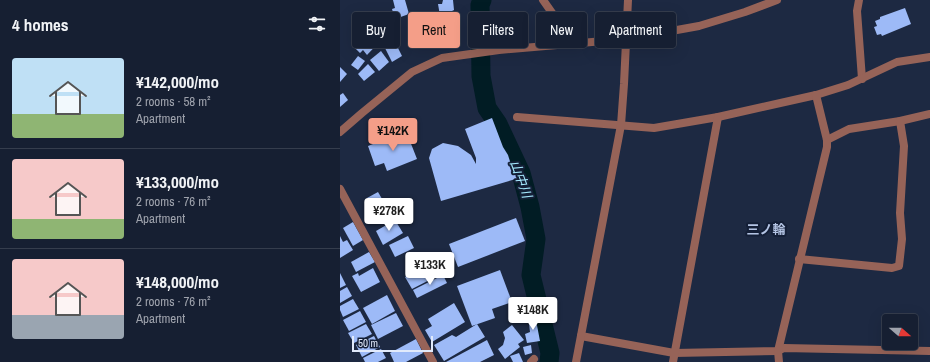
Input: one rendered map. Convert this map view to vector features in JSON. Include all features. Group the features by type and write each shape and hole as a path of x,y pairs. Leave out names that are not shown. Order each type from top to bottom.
{"street":[{"path":"543,0 551,12"},
{"path":"628,0 628,12"},
{"path":"676,30 699,26 745,12 777,0"},
{"path":"858,0 862,79"},
{"path":"340,132 412,72 442,58 471,53 536,47"},
{"path":"576,362 621,125 626,48"},
{"path":"517,117 654,128 718,117 816,95 848,85 897,62 930,57"},
{"path":"778,362 778,351 827,147 827,140 816,95"},
{"path":"827,140 849,129 930,114"},
{"path":"674,358 718,117"},
{"path":"800,259 892,268 899,266 902,239 900,213 904,146 900,120"},
{"path":"340,189 433,362"},
{"path":"581,336 674,358 778,351 784,348 930,350"}],"building":[{"path":"393,0 405,0 408,14 400,17 400,12 393,12 392,9 395,8"},
{"path":"443,0 453,0 454,10 452,12 439,12 438,4 442,4"},
{"path":"905,8 911,24 882,36 881,34 877,35 874,27 877,26 875,21 880,19 880,17"},
{"path":"355,48 374,48 367,55 363,50 360,53"},
{"path":"385,48 398,48 402,56 392,62"},
{"path":"381,51 389,62 379,71 370,60"},
{"path":"358,56 365,61 358,70 351,65"},
{"path":"368,64 375,72 364,81 358,74"},
{"path":"340,67 347,74 340,82"},
{"path":"343,93 348,100 340,107 340,95"},
{"path":"492,118 503,147 508,155 513,171 517,171 519,178 441,201 429,158 432,149 443,143 458,146 471,155 476,164 476,158 465,129"},
{"path":"406,131 417,159 387,171 384,163 375,166 368,146"},
{"path":"378,192 385,204 374,210 367,198"},
{"path":"516,218 525,241 458,267 449,244"},
{"path":"395,220 403,233 383,245 376,231"},
{"path":"353,222 363,240 353,246 343,228"},
{"path":"340,236 343,242 347,240 353,250 340,258"},
{"path":"408,236 414,248 395,257 389,245"},
{"path":"369,252 375,262 356,272 351,262"},
{"path":"434,262 441,274 412,289 405,277"},
{"path":"373,268 380,282 361,292 352,276 358,273 359,276"},
{"path":"500,270 512,302 492,309 495,318 472,326 457,286"},
{"path":"340,273 346,285 340,288"},
{"path":"443,275 447,283 417,298 413,290"},
{"path":"347,287 352,296 340,303 340,291"},
{"path":"387,295 395,311 372,324 363,308"},
{"path":"353,299 359,309 343,317 340,306"},
{"path":"454,303 465,322 432,342 425,330 432,326 428,319"},
{"path":"360,311 366,322 349,331 343,320"},
{"path":"396,313 403,326 378,339 371,325"},
{"path":"535,315 540,341 527,343 525,334 530,332 528,316"},
{"path":"366,324 372,334 354,343 348,333"},
{"path":"477,324 485,337 444,361 434,345 452,335 456,337"},
{"path":"512,325 524,340 518,344 520,347 505,359 498,349 503,345 505,338 503,332"},
{"path":"374,336 380,347 362,357 356,345"},
{"path":"416,339 423,353 406,362 394,362 390,353"},
{"path":"487,340 494,355 480,362 446,362"},
{"path":"531,345 532,353 525,355 523,347"},
{"path":"381,349 386,358 378,362 365,362 363,358"},
{"path":"519,353 523,362 513,362 510,356"}],"waterway":[{"name":"山中川","path":"482,0 480,5 481,76 487,108 498,124 521,173 530,207 536,239 531,275 550,353 549,362"}],"district":[{"name":"三ノ輪","path":"766,229"}]}
